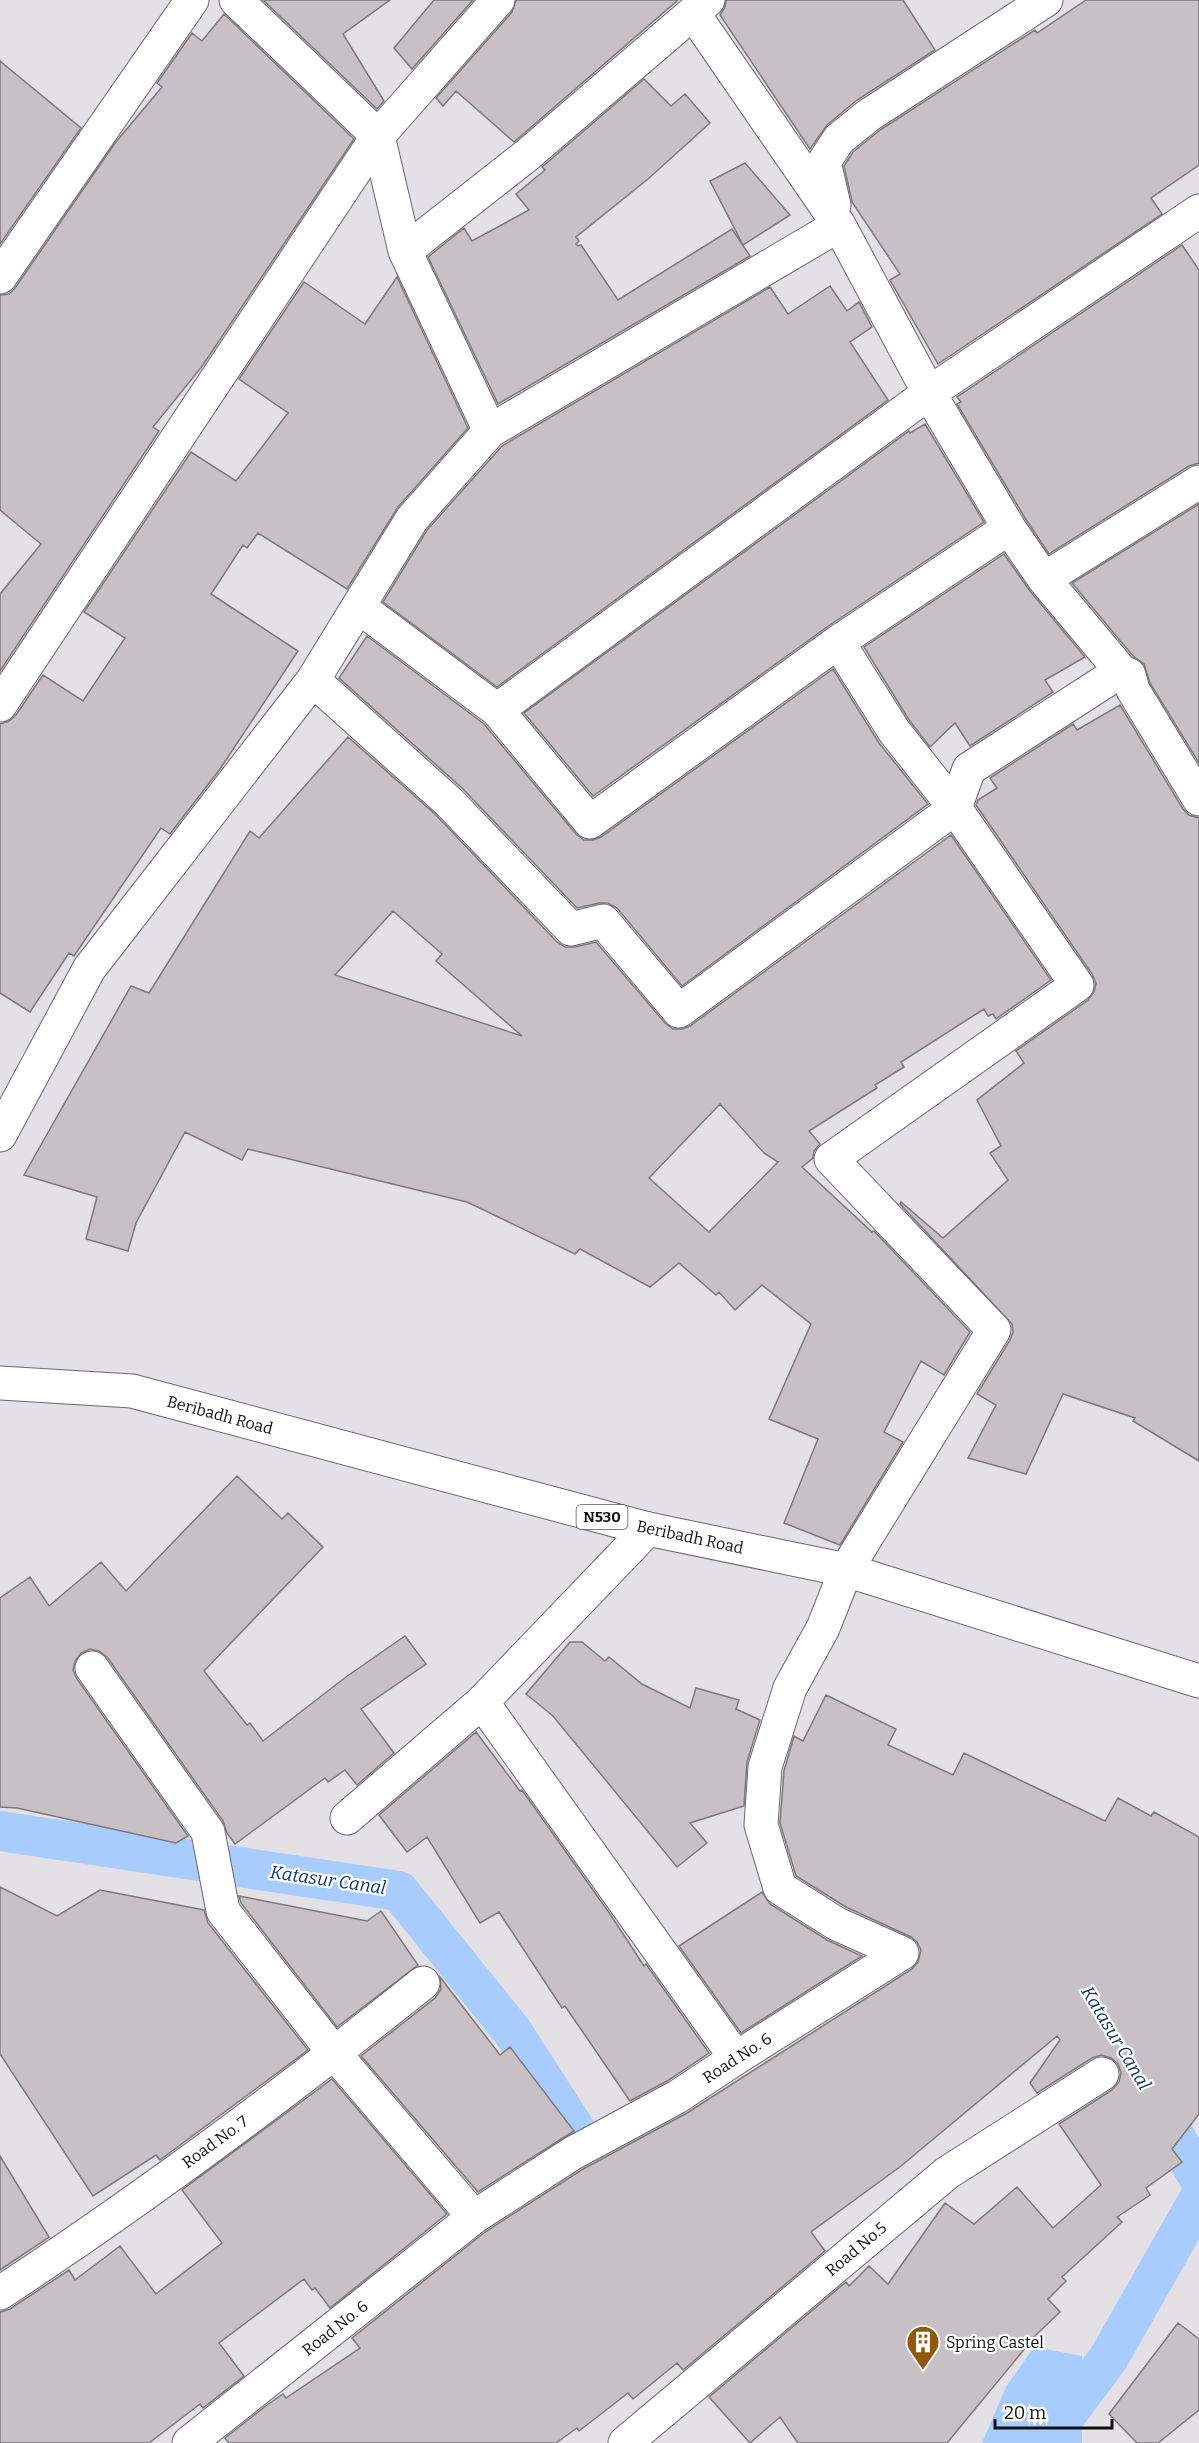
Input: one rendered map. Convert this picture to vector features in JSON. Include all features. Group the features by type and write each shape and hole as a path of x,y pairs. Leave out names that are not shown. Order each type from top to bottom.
{"main road":[{"path":"0,278 192,0"},
{"path":"236,0 378,136 405,251 489,432"},
{"path":"0,705 378,136 498,0"},
{"path":"839,225 824,162 839,139 869,115 1046,0"},
{"path":"405,251 526,156 701,7 839,225 929,393 1009,528 1044,579 1121,671 1129,675 1133,690 1193,778"},
{"path":"497,710 929,393 1199,212"},
{"path":"0,1135 89,969 313,680 412,519 489,432 839,225"},
{"path":"1044,579 1199,482"},
{"path":"359,607 497,710 590,822 838,642 1009,528"},
{"path":"838,642 894,731 955,808 1077,986 831,1159 994,1330 846,1570"},
{"path":"313,680 449,802 571,929 603,921 679,1011 955,808 969,769 1121,671"},
{"name":"Beribadh Road","path":"0,1383 132,1391 648,1529 846,1570 1199,1681"},
{"path":"347,1818 482,1702 648,1529"},
{"name":"Road No. 6","path":"189,2443 474,2217 573,2153 677,2097 902,1953 837,1924 780,1888 761,1825 765,1767 790,1688 823,1628 846,1570"},
{"path":"92,1668 208,1832 223,1911 335,2054 474,2217"},
{"path":"482,1702 736,2058"},
{"name":"Road No. 7","path":"0,2293 90,2234 335,2054 423,1983"},
{"name":"Road No.5","path":"625,2443 947,2173 1102,2074"}],"water":[{"path":"1034,2347 1082,2356 1082,2443 982,2443 1006,2387"}],"building":[{"path":"263,0 390,0 343,34 384,101 377,109"},
{"path":"434,0 473,0 412,69 394,48"},
{"path":"516,0 678,0 514,142 456,91 443,106 436,98 512,12"},
{"path":"726,0 903,0 935,50 857,100 827,125 810,149 720,15"},
{"path":"1086,0 1199,0 1199,165 1151,198 1162,214 938,364 890,280 900,274 852,202 844,166 853,152 880,130 1035,30 1037,33"},
{"path":"224,14 354,139 203,365 153,427 159,431 0,671 0,594 41,544 0,510 0,295 9,294 15,288 115,143 162,87 157,83 192,33 202,41"},
{"path":"0,61 81,128 0,244"},
{"path":"644,79 671,106 685,94 710,123 648,179 576,237 579,241 576,244 581,245 618,300 732,229 750,256 498,404 428,257 464,228 472,241 529,210 516,194 545,170 542,167"},
{"path":"745,163 790,215 743,245 710,181"},
{"path":"1182,245 1199,270 1199,463 1189,466 1049,554 957,404 961,402 957,397"},
{"path":"397,277 468,428 398,507 347,589 258,533 247,548 243,545 211,594 298,651 220,769 170,834 161,828 74,956 69,953 30,1012 0,993 0,724 16,715 43,675 83,701 125,638 84,612 191,452 236,481 288,413 239,379 304,282 365,324"},
{"path":"830,286 847,311 859,302 872,327 850,342 888,400 497,687 383,602 427,530 502,446 770,287 788,314"},
{"path":"925,424 984,522 827,627 593,796 524,713 909,431 910,433"},
{"path":"1199,504 1199,763 1150,683 1144,664 1133,656 1072,583"},
{"path":"1004,554 1030,591 1085,657 1045,680 1053,692 970,746 955,723 930,747 909,720 864,647"},
{"path":"367,636 484,724 576,834 584,840 601,837 833,669 879,743 928,804 682,986 617,908 608,903 599,903 577,908 462,788 339,678"},
{"path":"1120,705 1183,809 1189,815 1199,818 1199,1461 1133,1421 1135,1418 1063,1394 1026,1474 968,1458 996,1405 977,1394 1010,1340 1013,1332 1012,1324 900,1204 901,1202 943,1238 1008,1180 990,1153 1001,1146 977,1100 1024,1063 1016,1051 1088,1000 1094,992 1096,983 1092,974 976,805 978,800 997,788 990,778 1073,724 1077,730"},
{"path":"348,737 436,815 557,942 565,947 575,947 596,942 665,1023 673,1029 682,1029 690,1026 951,835 1051,980 996,1019 993,1014 988,1016 984,1009 901,1062 904,1067 875,1085 877,1088 809,1131 820,1144 814,1151 813,1158 802,1167 872,1232 874,1231 970,1332 944,1375 921,1361 884,1432 903,1442 840,1545 784,1523 818,1439 769,1419 811,1324 762,1285 735,1310 719,1292 716,1295 679,1263 650,1287 580,1249 575,1254 467,1202 248,1149 242,1160 185,1132 136,1223 128,1251 86,1239 97,1197 24,1175 131,986 149,993 250,831 259,838","holes":["393,911 442,954 436,961 522,1036 335,975","720,1104 764,1153 778,1162 709,1232 649,1178"]},
{"path":"237,1476 282,1519 288,1513 323,1547 204,1671 247,1725 250,1723 263,1741 346,1677 405,1636 426,1664 361,1709 394,1753 357,1785 345,1770 328,1782 325,1778 235,1844 227,1833 223,1821 107,1657 99,1651 90,1649 81,1653 75,1661 73,1670 77,1679 188,1836 176,1843 17,1808 0,1807 0,1598 30,1577 49,1606 101,1562 126,1591"},
{"path":"570,1642 582,1642 605,1661 609,1657 642,1684 690,1708 696,1688 739,1700 736,1709 760,1720 747,1762 744,1806 690,1823 707,1843 677,1867 553,1716 526,1694"},
{"path":"826,1695 896,1729 888,1745 953,1775 964,1753 1105,1821 1118,1798 1151,1816 1154,1812 1199,1837 1199,2114 1172,2149 1182,2162 1146,2188 1150,2195 1117,2217 1122,2222 1062,2277 1066,2281 1048,2299 1060,2312 1036,2335 947,2443 798,2443 780,2417 750,2443 709,2397 846,2282 849,2286 869,2266 888,2284 945,2203 974,2224 1017,2187 1053,2228 1101,2185 1059,2124 1112,2090 1119,2082 1121,2073 1118,2064 1111,2058 1101,2055 1092,2058 1037,2093 1030,2083 1060,2040 1057,2036 901,2166 811,2232 825,2251 683,2370 677,2363 633,2399 628,2393 579,2431 577,2428 556,2443 229,2443 225,2438 267,2405 283,2394 286,2398 360,2348 352,2338 485,2232 583,2169 687,2113 912,1969 918,1962 921,1950 911,1937 846,1907 796,1876 780,1823 784,1771 794,1736 803,1741"},
{"path":"476,1732 520,1791 522,1790 644,1966 646,1964 709,2053 667,2081 630,2101 565,2006 562,2008 499,1912 480,1923 427,1837 407,1852 379,1815"},
{"path":"0,1887 57,1916 100,1890 204,1910 208,1923 308,2050 160,2160 156,2155 93,2196 0,2054"},
{"path":"762,1892 770,1904 827,1940 862,1956 741,2033 679,1946"},
{"path":"239,1896 367,1921 381,1911 418,1965 337,2027 241,1903"},
{"path":"440,1977 500,2055 510,2047 574,2131 478,2192 361,2056 435,1998 441,1989"},
{"path":"332,2079 447,2214 330,2308 315,2288 312,2290 304,2279 219,2343 244,2376 203,2408 200,2404 149,2443 0,2443 0,2312 10,2309 69,2270 75,2280 120,2246 156,2294 222,2243 182,2190"},
{"path":"0,2156 49,2237 0,2270"},
{"path":"1178,2323 1199,2339 1199,2410 1158,2443 1137,2443 1109,2414"}],"waterway":[{"name":"Katasur Canal","path":"0,1831 399,1891 512,2031 575,2129"},
{"name":"Katasur Canal","path":"1150,2093 1199,2178"},
{"name":"Katasur Canal","path":"1045,2443 1108,2359 1199,2199"}],"place":[{"name":"Spring Castel","path":"923,2371"}]}
